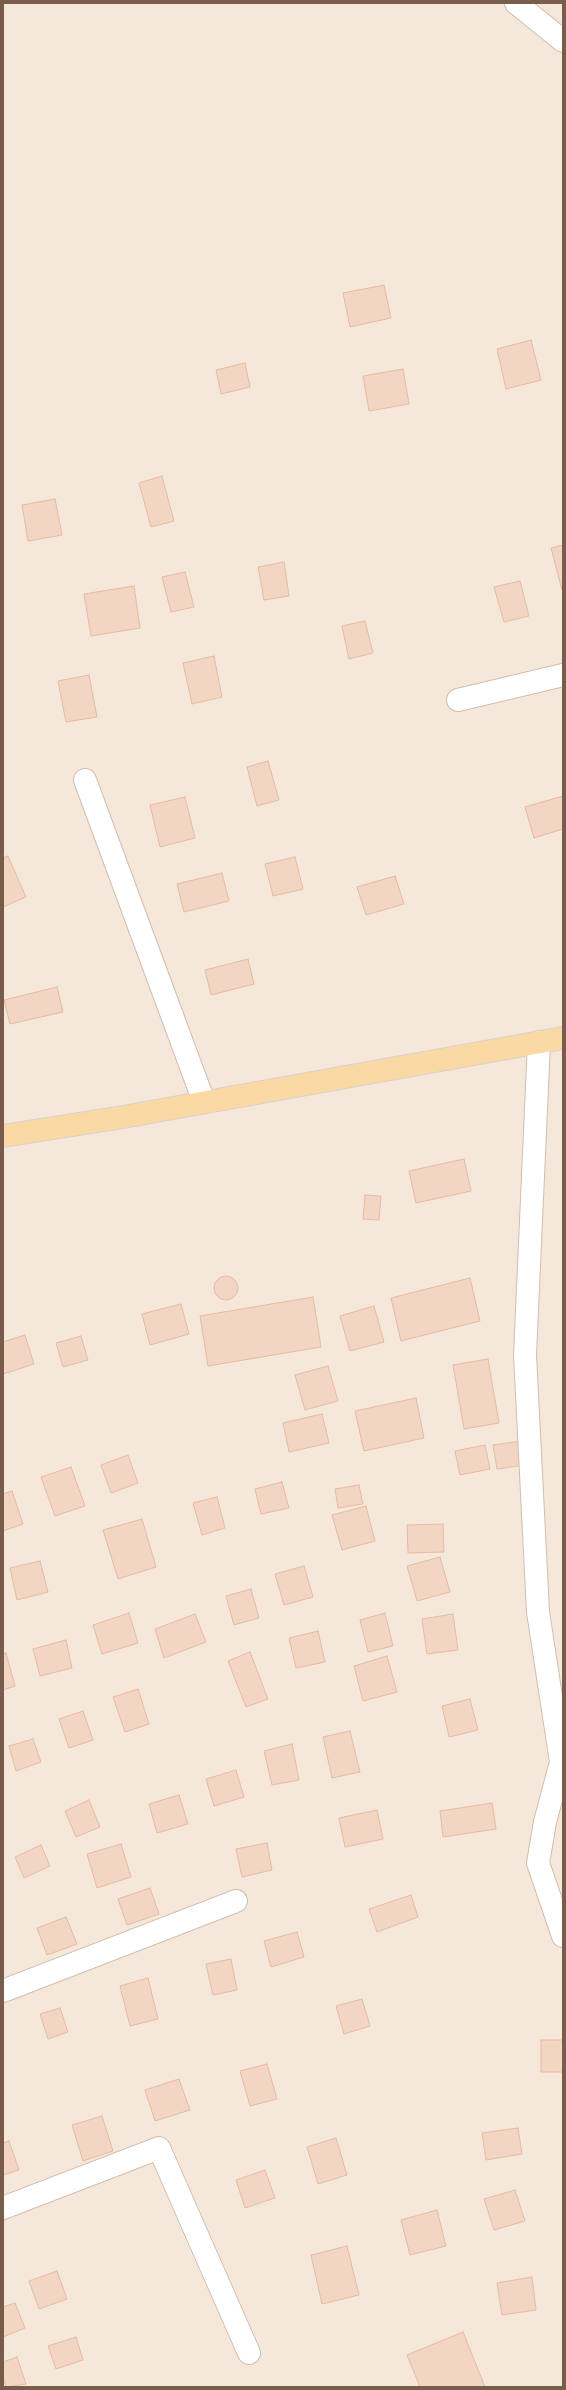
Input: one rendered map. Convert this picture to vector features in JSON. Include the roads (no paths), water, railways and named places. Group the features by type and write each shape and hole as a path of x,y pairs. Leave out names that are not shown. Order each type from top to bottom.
{"main road":[{"path":"3,1136 563,1038"}],"street":[{"path":"516,3 563,42"},
{"path":"458,700 563,675"},
{"path":"85,780 204,1102"},
{"path":"540,1042 525,1355 538,1612 561,1762 545,1822 538,1864 563,1936"},
{"path":"3,1991 236,1901"},
{"path":"3,2208 159,2148 248,2353"}]}
